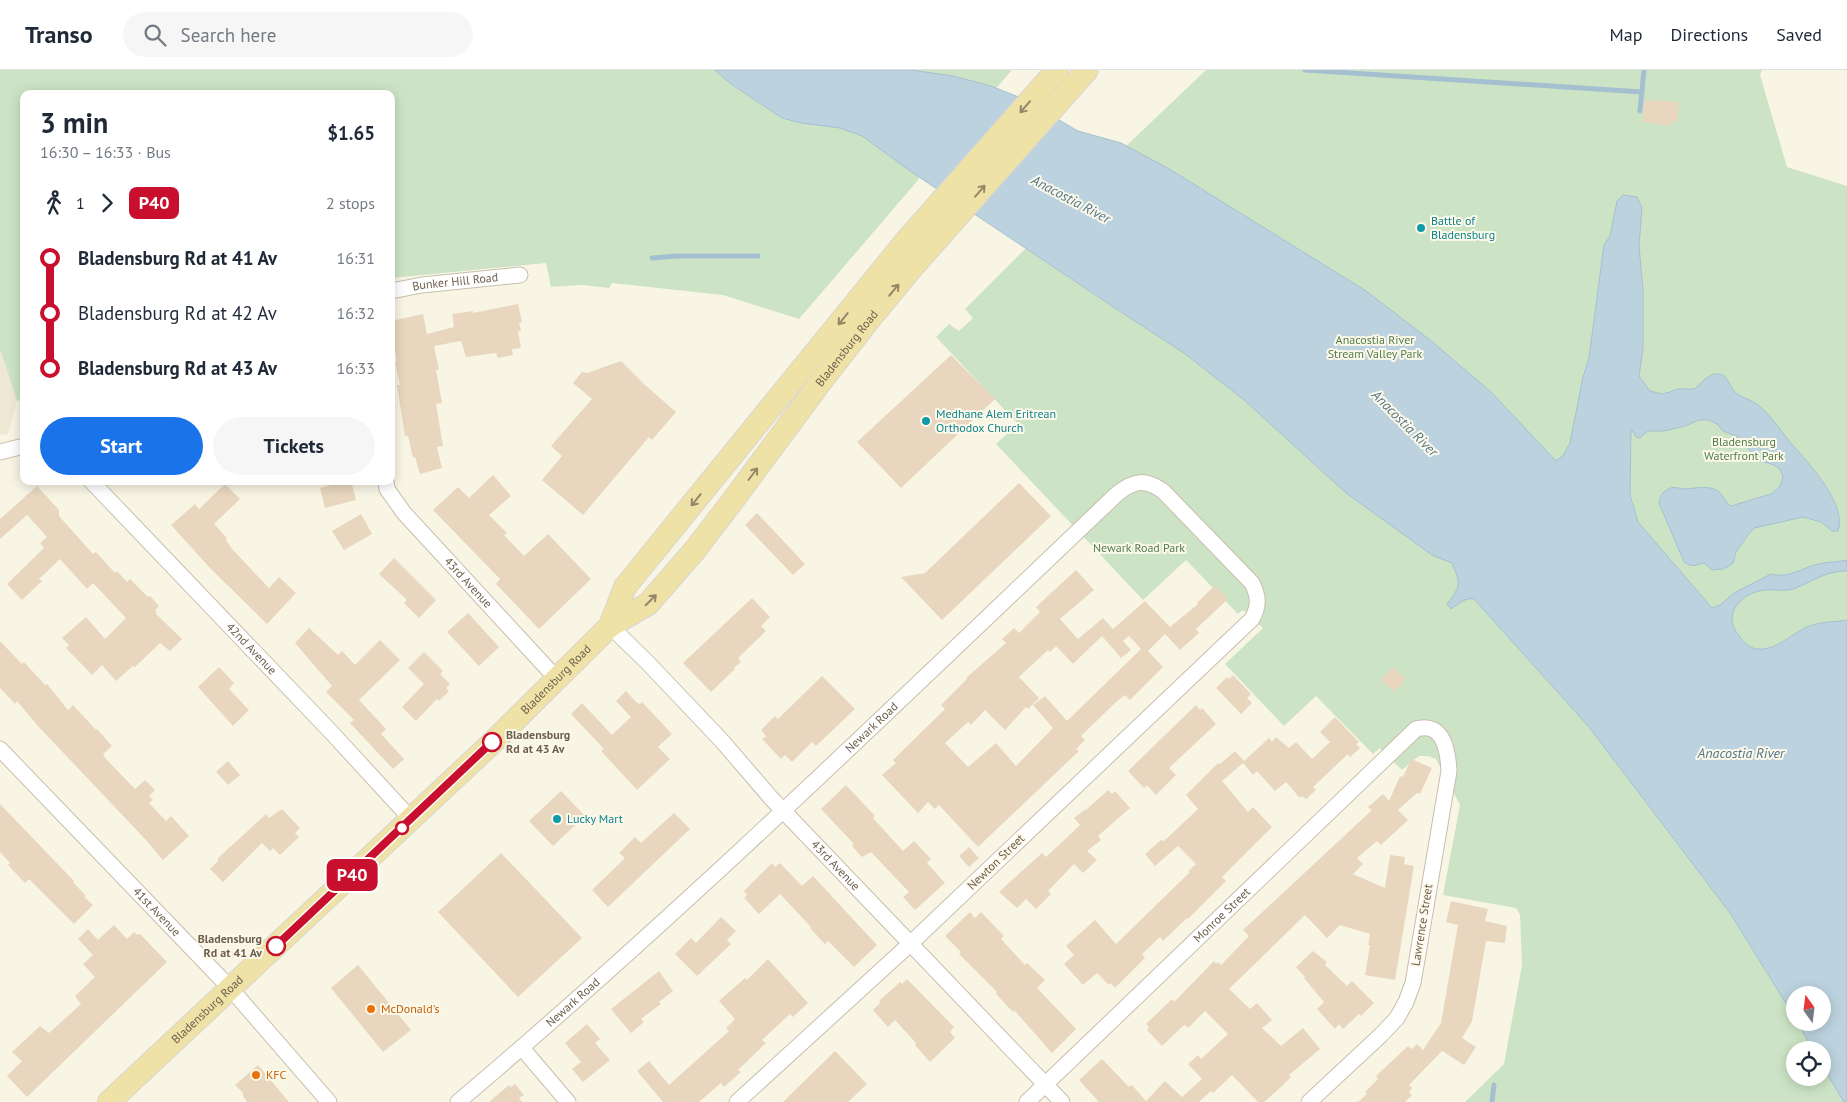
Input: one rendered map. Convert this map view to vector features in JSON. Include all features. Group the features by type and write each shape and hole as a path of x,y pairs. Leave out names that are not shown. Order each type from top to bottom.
{"main road":[{"name":"Bladensburg Road","path":"610,626 624,588 906,241 1057,70"},
{"name":"Bladensburg Road","path":"108,1102 411,819 557,680 610,626 648,604 684,563 739,493 846,350 910,270 1086,72"}],"street":[{"name":"Bunker Hill Road","path":"395,290 422,285 520,275"},
{"path":"0,452 20,447"},
{"name":"Newark Road","path":"458,1102 522,1048 784,811 1129,484 1142,482 1155,485 1163,491 1252,583 1258,601 1257,610 1252,619"},
{"name":"42nd Avenue","path":"94,485 325,725 411,819"},
{"name":"43rd Avenue","path":"387,485 404,513 557,680"},
{"name":"Newton Street","path":"737,1102 910,944 1252,619"},
{"name":"43rd Avenue","path":"610,626 647,662 784,811 1062,1102"},
{"name":"Lawrence Street","path":"1308,1102 1397,1018 1406,1002 1412,983 1449,771 1445,745 1441,736 1423,727 1416,729"},
{"name":"Monroe Street","path":"1028,1102 1416,729"},
{"name":"41st Avenue","path":"0,749 230,989 329,1102"},
{"path":"522,1048 568,1102"}],"shaded area":[{"path":"0,258 17,400 8,434 0,435"}],"green space":[{"path":"0,70 1012,70 799,319 723,295 612,283 609,288 583,285 551,287 546,263 395,278 395,90 20,90 20,401 17,400 0,349"},
{"name":"Anacostia River Stream Valley Park","path":"1206,70 1762,70 1760,75 1787,167 1847,186 1847,1102 1465,1102 1504,1064 1522,965 1520,915 1516,908 1443,895 1460,805 1436,759 1420,756 1402,770 1380,748 1373,754 1316,696 1284,726 1225,664 1263,628 1243,610 1238,614 1186,560 1143,600 996,444 1018,424 936,337 949,324 959,331 973,318 965,309"}],"water":[{"name":"Anacostia River","path":"715,70 911,70 953,76 991,86 1021,98 1078,131 1121,143 1171,170 1366,291 1430,340 1491,392 1556,461 1563,456 1570,443 1583,377 1589,358 1604,245 1610,236 1617,201 1623,195 1637,197 1642,208 1639,246 1643,290 1643,348 1639,376 1650,391 1662,394 1677,389 1694,389 1705,379 1715,374 1725,377 1736,393 1757,404 1773,420 1819,477 1838,510 1838,531 1832,531 1821,522 1803,517 1754,528 1736,552 1733,563 1729,566 1723,569 1712,570 1704,563 1694,566 1689,565 1684,562 1659,503 1663,493 1674,487 1686,489 1710,488 1718,491 1731,506 1771,494 1780,486 1783,477 1780,469 1758,460 1738,437 1723,431 1717,424 1709,420 1699,420 1685,426 1664,431 1648,431 1640,438 1636,437 1631,429 1630,495 1638,522 1712,608 1720,605 1734,593 1771,574 1789,574 1818,564 1847,560 1847,571 1826,574 1793,589 1763,590 1752,593 1740,601 1733,613 1732,619 1733,626 1741,638 1748,645 1757,649 1764,649 1778,644 1809,626 1847,620 1847,1102 1844,1102 1831,1080 1831,1041 1808,1041 1802,1031 1831,1031 1831,986 1786,986 1786,1003 1730,913 1589,727 1474,599 1465,600 1451,609 1447,604 1458,585 1452,563 1432,555 1346,493 1243,399 1184,353 913,173 862,136 840,128 801,123 782,118 731,84"}],"building":[{"path":"1645,100 1679,102 1677,122 1672,121 1671,126 1642,122"},
{"path":"518,304 522,322 519,323 521,331 518,331 521,348 512,349 513,355 498,358 496,353 466,357 461,341 434,346 439,370 436,370 442,403 436,404 443,446 437,447 442,468 420,474 415,457 413,458 408,436 405,436 397,385 400,385 395,362 397,362 395,320 423,314 427,334 454,327 452,314 473,311 473,313"},
{"name":"Medhane Alem Eritrean Orthodox Church","path":"951,355 995,399 901,488 857,442"},
{"path":"621,361 676,412 652,440 649,437 583,515 542,480 562,456 551,446 592,399 573,383 582,372 587,373"},
{"path":"493,475 511,496 489,515 507,533 504,535 524,556 548,534 591,579 539,629 496,584 500,579 433,510 458,487 469,498"},
{"path":"1019,483 1051,516 942,620 901,577 925,573"},
{"path":"226,485 240,499 214,524 227,538 226,540 232,549 269,588 279,577 296,593 267,624 210,568 171,525 195,504 199,509"},
{"path":"331,485 352,485 356,500 325,508 320,488"},
{"path":"37,486 59,510 59,516 93,554 96,552 115,573 117,571 127,582 130,579 159,606 155,610 156,614 182,639 170,651 160,643 135,667 133,666 116,681 102,665 92,675 66,648 69,645 62,638 86,617 105,639 126,618 93,583 87,589 60,559 39,579 42,581 22,600 7,584 44,548 40,543 47,537 27,515 0,539 0,519"},
{"path":"757,513 805,564 793,575 745,525"},
{"path":"361,514 372,534 344,550 332,531"},
{"path":"394,558 436,600 419,618 404,603 407,600 379,574"},
{"path":"1076,570 1094,590 1060,619 1078,639 1103,618 1113,629 1145,601 1170,627 1198,604 1215,585 1228,599 1196,629 1199,633 1180,650 1165,634 1148,651 1163,667 1130,700 1125,695 1081,736 1085,740 1076,749 1079,751 978,847 939,805 935,809 928,802 918,813 882,775 896,763 893,760 945,709 941,705 966,678 1006,643 1002,639 1014,628 1019,633 1040,612 1036,607","holes":["1102,636 1121,658 1131,650 1123,641 1129,636 1141,649 1067,721 1045,696 1033,705 1053,728 1016,766 996,743 968,767 945,743 968,722 971,725 985,710 1005,730 1026,707 1028,709 1039,698 1019,677 1048,650 1050,652 1056,646 1073,664"]},
{"path":"752,598 770,617 761,626 766,631 738,658 741,662 711,692 683,663"},
{"path":"468,613 499,647 479,666 447,632"},
{"path":"309,628 338,655 342,651 355,665 380,640 400,660 359,700 386,729 381,734 404,759 393,769 350,723 354,720 326,692 332,686 295,643"},
{"path":"0,641 22,664 24,662 45,685 47,684 68,710 73,705 97,729 112,746 103,754 106,759 135,789 145,780 155,790 149,796 153,800 149,803 166,821 171,816 189,836 163,860 37,725 17,701 15,704 0,688"},
{"path":"424,652 443,671 440,674 450,684 446,688 449,691 439,701 437,699 416,721 402,707 424,684 408,668"},
{"path":"219,667 234,683 229,689 249,710 233,726 198,687"},
{"path":"1393,667 1406,679 1394,692 1381,680"},
{"path":"1233,675 1251,694 1247,698 1252,703 1241,714 1216,688 1227,677 1229,679"},
{"path":"822,676 855,709 816,746 812,742 792,762 785,755 781,759 762,739 766,736 761,730 775,716 778,719"},
{"path":"626,691 637,703 640,704 642,702 672,734 658,747 670,759 637,790 601,751 604,749 571,714 582,703 612,735 631,717 616,701"},
{"path":"1196,705 1200,710 1202,708 1216,724 1169,768 1176,775 1156,795 1147,785 1144,788 1128,771"},
{"path":"1335,717 1359,742 1356,744 1360,748 1350,757 1348,754 1313,787 1316,790 1306,799 1302,796 1300,798 1286,782 1275,791 1257,771 1253,775 1243,763 1222,781 1248,812 1253,807 1272,827 1222,877 1226,881 1163,941 1160,937 1142,954 1145,958 1115,988 1111,983 1109,985 1097,973 1083,985 1064,964 1074,955 1066,946 1095,920 1116,944 1196,864 1178,846 1155,866 1145,854 1161,840 1164,841 1198,809 1186,795 1218,763 1220,764 1235,751 1244,761 1269,738 1272,742 1276,737 1289,748 1296,742 1312,759 1330,742 1320,732"},
{"path":"1411,759 1432,768 1420,794 1417,793 1398,810 1408,820 1381,845 1377,841 1357,858 1363,864 1353,874 1385,888 1390,855 1405,857 1404,864 1414,866 1395,980 1365,975 1370,934 1340,925 1327,938 1305,915 1229,989 1250,1009 1257,1003 1272,1020 1262,1028 1281,1046 1303,1028 1320,1049 1289,1075 1291,1077 1282,1086 1264,1102 1258,1102 1232,1075 1213,1093 1211,1091 1199,1102 1099,1102 1079,1080 1102,1059 1129,1087 1132,1085 1146,1101 1165,1081 1182,1097 1202,1079 1188,1064 1198,1055 1201,1059 1228,1034 1205,1011 1188,1028 1185,1025 1182,1027 1162,1046 1147,1030 1149,1027 1146,1024 1172,999 1174,1002 1214,961 1216,964 1218,962 1221,965 1249,936 1243,930 1372,810 1368,807 1383,794 1389,801 1400,776 1403,777"},
{"path":"228,761 240,775 228,785 216,772"},
{"path":"846,785 875,816 873,818 903,851 914,841 931,859 927,863 945,883 915,910 903,897 909,892 871,852 862,857 852,846 854,844 821,809"},
{"path":"1108,790 1112,794 1115,791 1130,808 1098,836 1101,840 1087,851 1097,860 1083,873 1074,864 1048,891 1051,894 1036,909 1026,899 1017,908 999,892 1042,853 1046,857 1080,825 1074,818"},
{"name":"Lucky Mart","path":"561,791 585,816 553,846 529,821"},
{"path":"0,804 74,881 86,896 84,897 93,905 74,924 29,879 25,883 8,865 10,863 0,852"},
{"path":"282,809 300,828 295,833 299,837 280,855 273,848 270,851 262,843 223,882 210,869 219,860 217,859 266,814 269,818"},
{"path":"674,813 690,829 608,907 592,890 625,858 619,853 635,837 641,843"},
{"path":"969,847 979,858 969,867 959,856"},
{"path":"501,853 582,938 518,997 438,912"},
{"path":"772,863 775,867 780,863 802,886 813,876 877,945 854,967 828,941 825,944 780,894 759,914 744,898 747,895 744,891"},
{"path":"1451,901 1488,909 1485,921 1507,926 1505,943 1486,941 1472,1021 1462,1038 1476,1047 1464,1065 1442,1051 1409,1085 1412,1088 1409,1092 1412,1095 1405,1102 1358,1102 1367,1094 1365,1092 1378,1079 1376,1076 1408,1046 1412,1049 1417,1044 1423,1050 1441,1023 1458,925 1446,922"},
{"path":"970,912 975,918 981,912 1004,936 1001,939 1025,965 1027,963 1045,980 1037,988 1076,1029 1052,1053 1014,1010 1013,1012 996,994 997,992 959,954 961,952 945,936"},
{"path":"721,917 736,931 727,940 731,944 697,976 675,954 691,938 696,943"},
{"path":"114,925 127,939 134,932 138,935 140,934 167,962 27,1097 7,1076 22,1061 12,1052 40,1026 49,1033 81,1004 75,996 95,977 83,964 93,955 78,939 88,929 98,940"},
{"path":"1313,951 1327,962 1325,965 1347,986 1352,981 1374,1003 1361,1016 1359,1014 1343,1029 1339,1024 1335,1029 1317,1009 1324,1002 1296,967"},
{"path":"768,959 808,1003 793,1017 790,1014 762,1040 766,1043 738,1070 741,1072 724,1087 721,1083 699,1102 663,1102 637,1071 649,1061 669,1085 729,1031 726,1028 735,1019 719,1001 745,978 747,980"},
{"name":"McDonald's","path":"358,965 411,1030 383,1052 331,988"},
{"path":"659,971 673,991 659,1002 661,1004 641,1019 644,1022 631,1033 611,1009"},
{"path":"907,979 954,1027 950,1032 955,1038 930,1062 895,1020 888,1027 873,1010 880,1003 879,1001 900,982 902,984"},
{"path":"587,1024 600,1039 595,1043 610,1060 583,1082 572,1069 581,1062 565,1043"},
{"path":"835,1051 867,1084 848,1102 783,1102"},
{"name":"KFC","path":"258,1065 289,1102 247,1102 243,1093 235,1085"},
{"path":"515,1084 524,1095 519,1098 522,1102 489,1102 509,1085 511,1087"}],"waterway":[{"path":"1305,70 1642,92"},
{"path":"1640,111 1644,70"},
{"path":"652,258 677,256 758,256"},
{"path":"1492,1102 1494,1085"}],"bus line":[{"name":"P40","path":"276,946 492,742"}],"place":[{"name":"Battle of Bladensburg","path":"1421,228"},
{"name":"Medhane Alem Eritrean Orthodox Church","path":"926,421"},
{"name":"Bladensburg Rd at 43 Av","path":"492,742"},
{"name":"Lucky Mart","path":"557,819"},
{"name":"Bladensburg Rd at 41 Av","path":"276,946"},
{"name":"McDonald's","path":"371,1009"},
{"name":"KFC","path":"256,1075"}],"park label":[{"name":"Bladensburg Waterfront Park","path":"1744,449"},
{"name":"Newark Road Park","path":"1139,548"}]}
